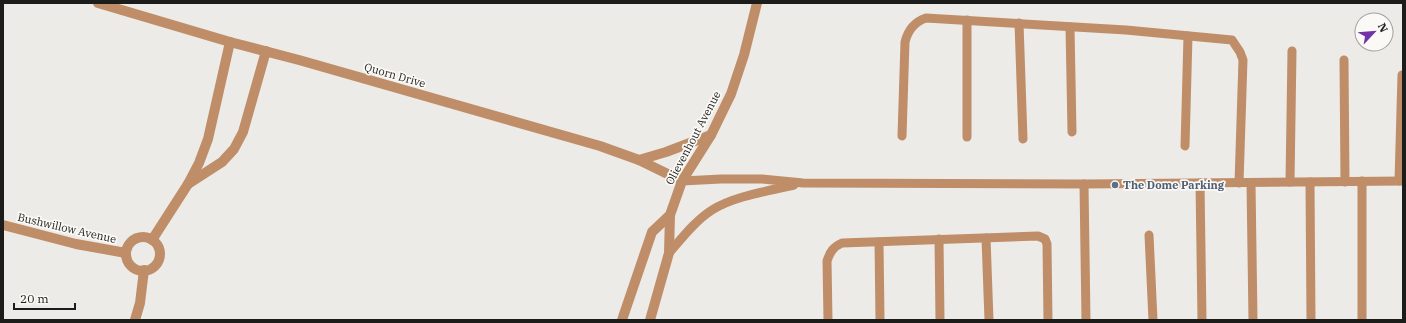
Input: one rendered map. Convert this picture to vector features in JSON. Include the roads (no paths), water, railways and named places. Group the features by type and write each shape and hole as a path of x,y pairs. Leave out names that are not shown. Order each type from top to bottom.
{"street":[{"name":"Quorn Drive","path":"98,3 230,42 600,146 639,160 682,182"},
{"name":"Olievenhout Avenue","path":"650,320 668,253 670,215 682,182 711,135 730,94 744,55 757,3"},
{"path":"152,240 188,184 199,163 208,139 230,42"},
{"path":"188,184 222,162 234,149 243,132 266,51"},
{"path":"639,160 666,152 711,135"},
{"name":"Olievenhout Avenue","path":"622,320 652,232 670,215"},
{"name":"Bushwillow Avenue","path":"3,225 76,244 126,253"},
{"path":"147,238 152,240 159,248 159,258 153,267 144,270 138,270 130,264 126,253 128,247 135,239 147,238"},
{"path":"135,320 140,303 144,270"}],"lane":[{"path":"902,136 905,42 907,34 912,26 919,20 926,18 1019,23 1126,30 1232,40 1240,52 1243,60 1239,183"},
{"path":"967,20 967,137"},
{"path":"1019,23 1023,138"},
{"path":"1070,27 1072,132"},
{"path":"1185,146 1188,36"},
{"path":"1290,182 1292,51"},
{"path":"1344,60 1345,182"},
{"path":"682,182 748,179 803,183 1084,184 1401,181 1402,75"},
{"path":"1362,181 1362,320"},
{"path":"1310,182 1311,320"},
{"path":"668,253 695,224 713,210 739,198 803,183"},
{"path":"1200,183 1202,320"},
{"path":"1251,183 1253,320"},
{"path":"1084,184 1086,320"},
{"path":"1149,235 1153,320"},
{"path":"828,320 827,261 829,254 837,245 842,243 1038,236 1045,239 1047,244 1048,320"},
{"path":"986,238 989,320"},
{"path":"939,240 940,320"},
{"path":"879,242 880,320"}],"place":[{"name":"The Dome Parking","path":"1115,185"}]}
